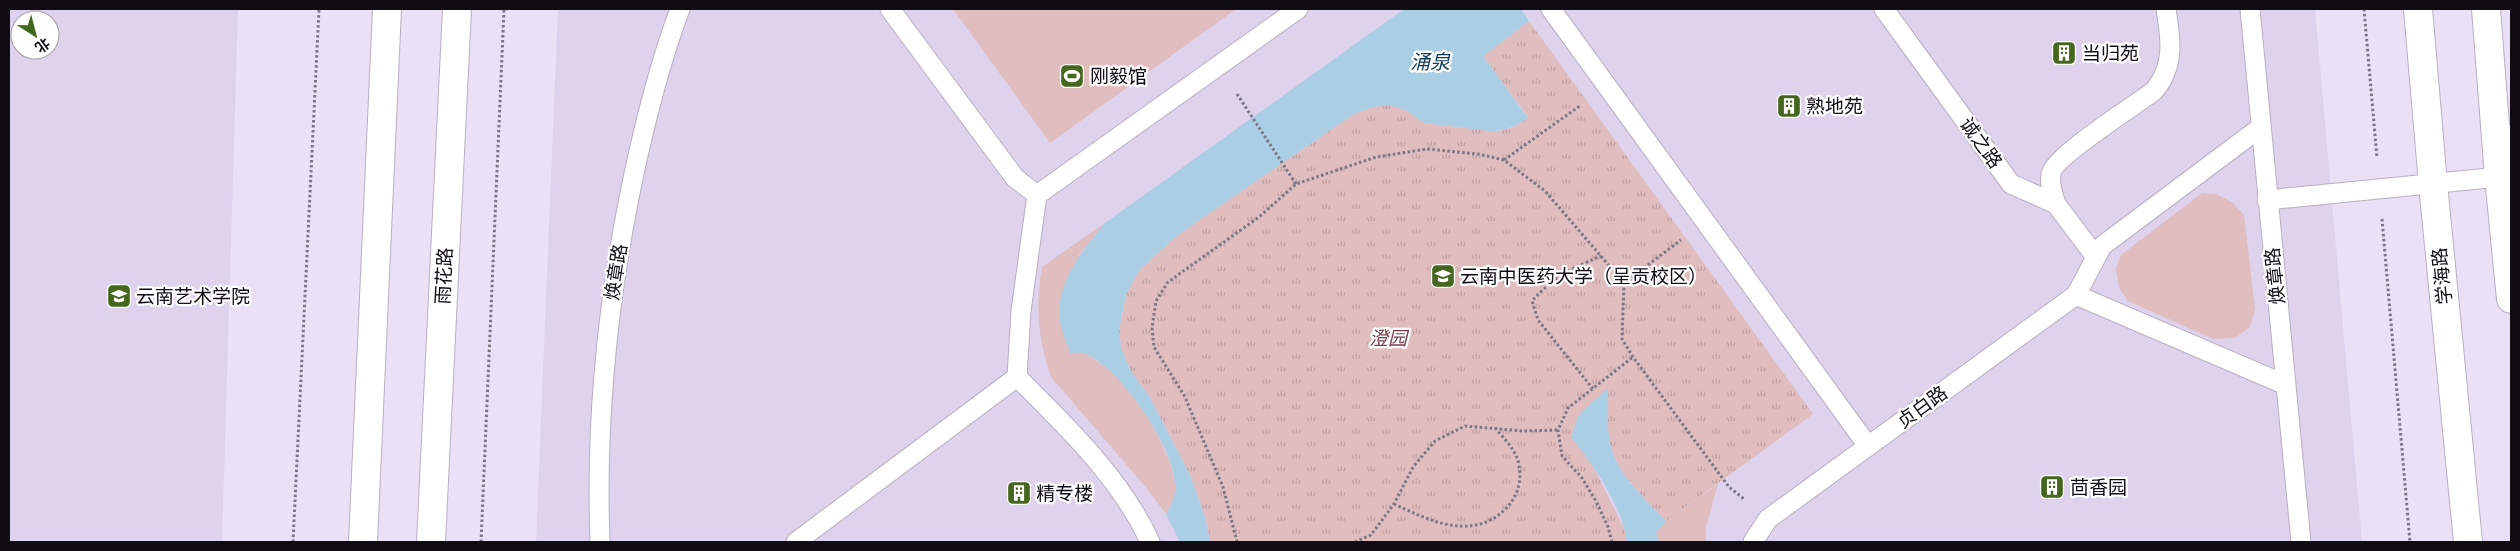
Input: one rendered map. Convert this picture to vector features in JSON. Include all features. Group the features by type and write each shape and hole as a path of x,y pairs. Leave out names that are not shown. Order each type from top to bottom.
{"street":[{"path":"363,542 387,9"},
{"name":"雨花路","path":"431,542 457,9"},
{"name":"学海路","path":"2418,9 2468,542"},
{"path":"2486,9 2511,299"},
{"path":"2499,177 2511,139"}],"lane":[{"name":"焕章路","path":"600,542 602,410 609,312 626,210 649,109 680,9"},
{"path":"890,9 1015,178 1037,195"},
{"path":"796,542 1016,377 1021,311 1037,195 1298,9"},
{"path":"1551,9 1868,446"},
{"name":"诚之路","path":"1884,9 2011,184 2056,204 2095,256"},
{"path":"2056,204 2051,186 2050,172 2064,156 2154,91 2165,78 2170,60 2170,31 2166,9"},
{"name":"焕章路","path":"2250,9 2301,542"},
{"name":"贞白路","path":"1768,519 2076,295 2102,246 2261,128"},
{"path":"2267,200 2499,177"},
{"path":"2076,295 2286,385"},
{"path":"1016,377 1067,428 1111,480 1144,529 1150,542"},
{"path":"1754,542 1768,519"}],"path":[{"path":"293,542 319,9"},
{"path":"481,542 504,9"},
{"path":"2364,9 2410,542"},
{"path":"1504,160 1607,86"},
{"path":"1237,94 1296,184"},
{"path":"1237,542 1224,487 1186,397 1154,347 1152,328 1156,301 1168,282 1259,217 1296,184 1376,157 1427,149 1478,154 1504,160 1545,191 1624,283 1622,339 1633,357 1729,487 1768,519"},
{"path":"1624,283 1706,222"},
{"path":"1593,388 1538,320 1532,301 1550,282 1573,268 1601,256"},
{"path":"1612,542 1596,502 1582,478 1562,456 1558,430 1568,408 1633,357"},
{"path":"1355,542 1370,536 1394,504 1413,466 1435,441 1465,426 1523,431 1558,430"},
{"path":"1394,504 1437,521 1459,526 1482,524 1498,517 1511,504 1519,486 1519,464 1506,441 1493,427"}],"shaded area":[{"name":"云南艺术学院","path":"9,9 238,9 222,542 9,542"},
{"name":"云南中医药大学（呈贡校区）","path":"558,9 2315,9 2362,542 536,542"}],"green space":[{"name":"刚毅馆","path":"953,9 1236,9 1050,143"},
{"name":"澄园","path":"1529,21 1813,414 1666,521 1621,470 1612,451 1608,436 1608,389 1594,468 1625,530 1627,542 1210,542 1205,517 1190,475 1150,398 1129,368 1121,348 1119,330 1126,294 1140,269 1179,234 1352,115 1372,107 1388,105 1406,110 1424,123 1491,131 1511,128 1519,123 1528,117 1483,56"},
{"path":"2202,193 2216,194 2233,203 2244,215 2255,309 2250,327 2235,338 2213,339 2128,301 2119,288 2116,268 2121,255"},
{"path":"1105,223 1079,255 1087,354 1109,369 1129,389 1157,433 1171,466 1175,481 1175,493 1166,514 1144,485 1051,377 1043,350 1038,309 1042,267"},
{"path":"1718,484 1706,527 1706,542 1659,542 1656,533 1666,521"}],"water":[{"name":"涌泉","path":"1404,9 1521,9 1529,21 1483,56 1528,118 1510,127 1491,131 1424,123 1406,110 1388,105 1372,107 1352,115 1179,234 1140,269 1126,294 1119,330 1121,348 1129,368 1150,398 1190,475 1205,517 1210,542 1180,542 1166,514 1175,493 1174,477 1169,458 1146,416 1117,378 1102,364 1088,355 1070,353 1062,330 1059,312 1065,284 1078,258 1105,223"},
{"path":"1608,388 1608,427 1612,450 1627,479 1666,521 1656,533 1659,542 1627,542 1619,514 1606,486 1571,437 1579,414"}],"place":[{"name":"当归苑","path":"2064,53"},
{"name":"刚毅馆","path":"1072,76"},
{"name":"熟地苑","path":"1789,106"},
{"name":"云南中医药大学（呈贡校区）","path":"1443,276"},
{"name":"云南艺术学院","path":"119,296"},
{"name":"茴香园","path":"2052,487"},
{"name":"精专楼","path":"1019,493"}]}
